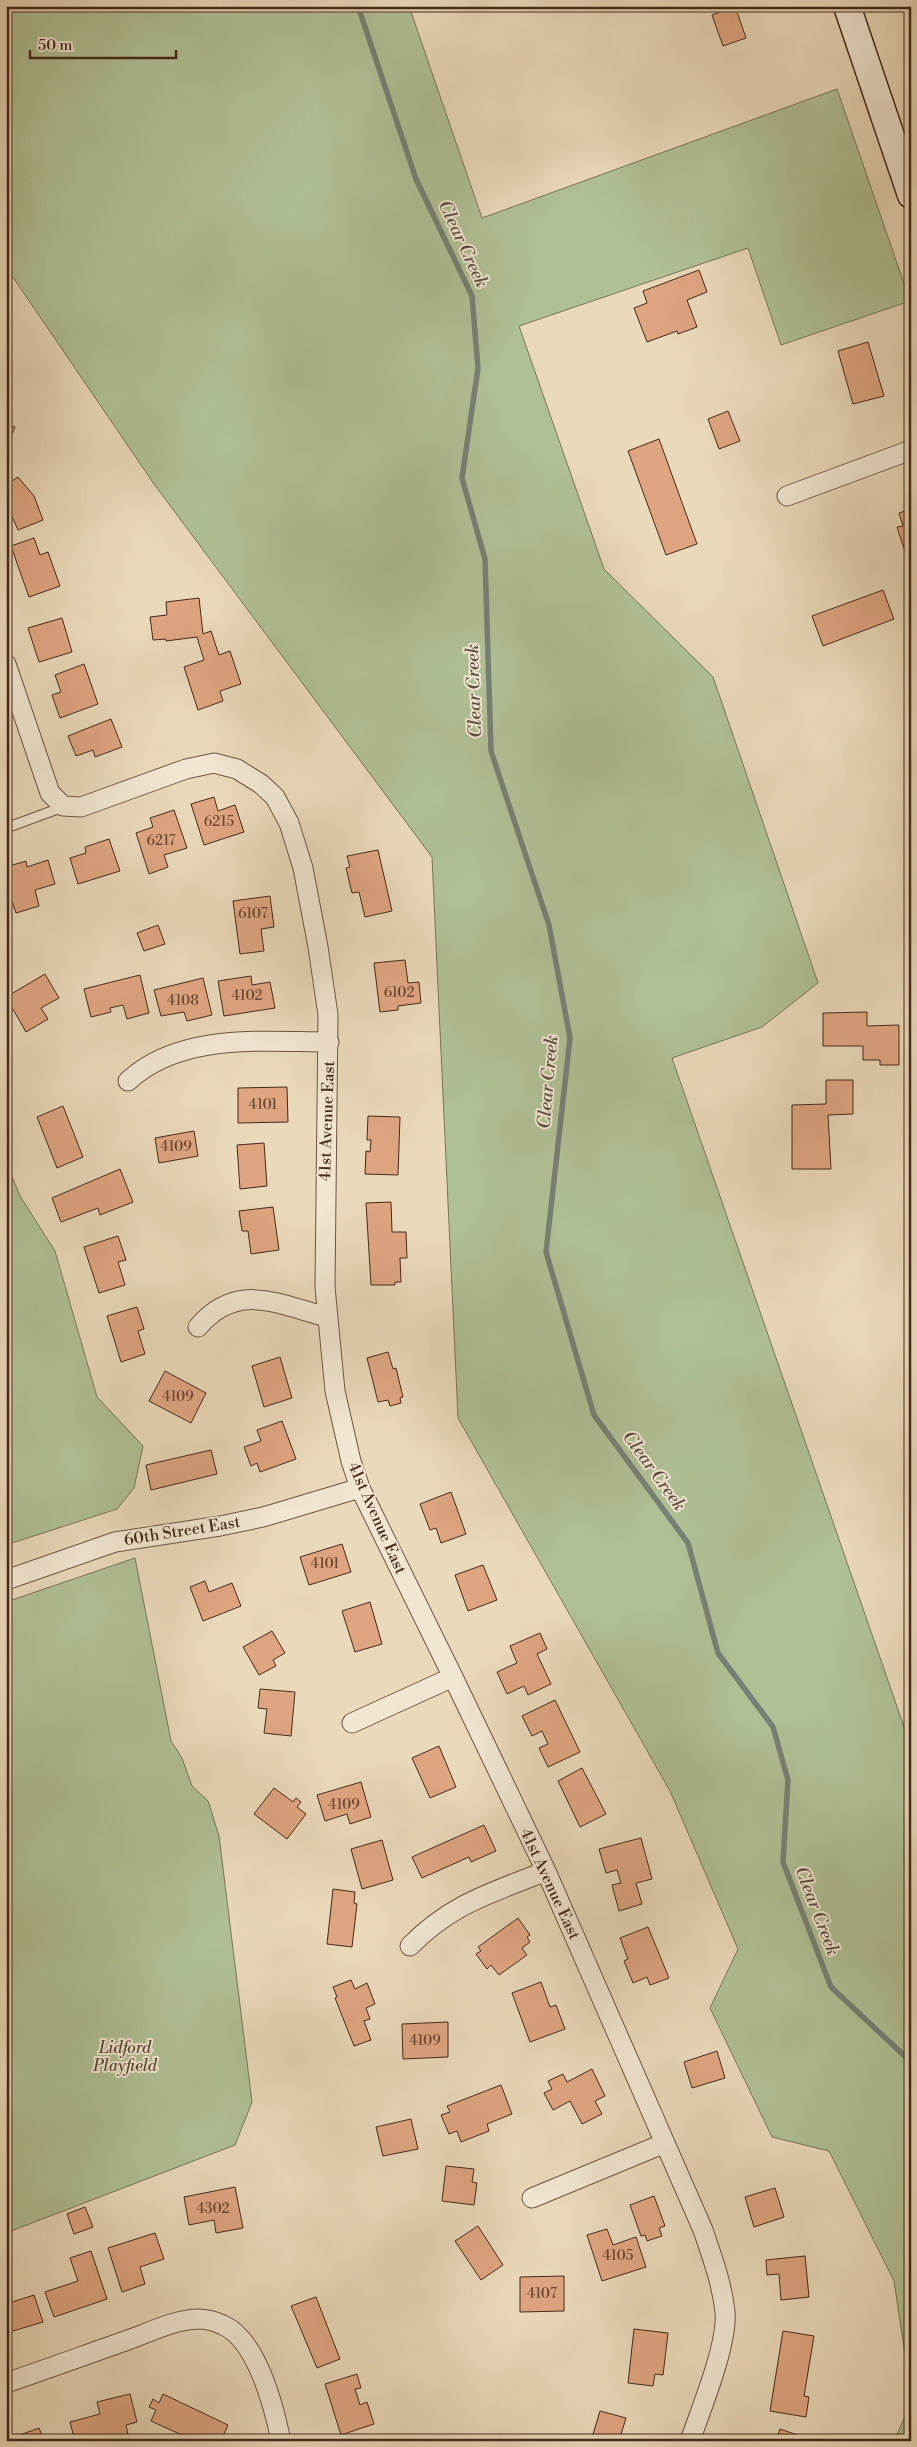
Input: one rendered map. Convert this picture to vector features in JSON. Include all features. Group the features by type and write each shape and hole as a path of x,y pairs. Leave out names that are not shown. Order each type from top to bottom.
{"street":[{"path":"847,6 911,195"},
{"path":"787,496 911,450"},
{"path":"6,664 45,783 56,801 63,806"},
{"name":"41st Avenue East","path":"63,806 81,807 186,769 214,763 237,769 262,784 275,798 285,814 299,850 325,987 329,1042 324,1252 327,1317 339,1413 360,1488 546,1871 703,2230 719,2277 725,2313 724,2329 712,2377 690,2441"},
{"path":"128,1081 148,1065 200,1047 237,1042 329,1042"},
{"path":"198,1327 209,1314 238,1300 254,1299 327,1317"},
{"name":"60th Street East","path":"6,1580 115,1542 220,1526 263,1517 360,1488"},
{"path":"352,1722 453,1677"},
{"path":"410,1946 434,1924 460,1906 546,1871"},
{"path":"532,2198 665,2143"},
{"path":"6,2383 169,2325 198,2319 211,2320 225,2326 238,2336 251,2354 267,2387 282,2441"}],"lane":[{"path":"6,828 63,806"}],"green space":[{"path":"6,6 409,6 482,218 837,89 910,301 781,345 748,248 519,326 604,569 713,677 818,983 762,1027 672,1058 911,1747 911,2393 894,2281 829,2151 772,2137 710,2008 738,1949 670,1791 458,1418 432,857 154,484 6,267"},
{"path":"6,1162 20,1196 55,1251 97,1397 143,1446 134,1488 117,1509 6,1545"},
{"name":"Lidford Playfield","path":"135,1558 171,1741 182,1758 192,1786 208,1801 219,1836 252,2102 235,2145 6,2233 6,1602"},
{"path":"911,2403 911,2441 894,2441"}],"building":[{"path":"724,6 735,6 746,38 723,46 712,15 725,10"},
{"path":"699,270 707,292 687,300 697,327 678,334 677,331 647,342 634,308 647,303 643,291"},
{"path":"868,342 884,396 853,404 838,351"},
{"path":"728,411 740,441 719,449 708,419"},
{"path":"6,424 15,427 6,449"},
{"path":"659,439 697,544 666,555 628,451"},
{"path":"18,477 34,496 43,520 18,530 6,503 6,485"},
{"path":"911,509 911,556 907,558 897,527 903,526 899,513"},
{"path":"34,538 40,555 48,552 60,586 29,597 11,546"},
{"path":"883,590 894,619 823,646 812,616"},
{"path":"199,598 203,634 211,631 219,655 230,651 241,684 220,691 223,701 198,710 184,667 204,660 197,637 166,641 166,639 153,640 150,617 167,615 166,602"},
{"path":"62,618 72,652 39,662 28,628"},
{"path":"84,664 98,704 60,718 52,695 61,692 55,675"},
{"path":"111,719 122,747 95,757 93,750 76,756 68,736"},
{"path":"214,797 218,811 235,805 244,832 204,845 191,804"},
{"path":"174,810 187,848 164,855 168,867 149,874 136,833 153,827 150,818"},
{"path":"109,839 120,871 78,884 70,858 86,853 85,847"},
{"path":"378,850 392,911 365,917 359,892 352,893 346,868 350,867 347,856"},
{"path":"48,860 55,884 35,890 39,906 16,913 6,882 6,867 26,861 27,867"},
{"path":"270,896 274,927 261,929 264,951 240,954 233,901"},
{"path":"158,925 165,944 144,951 137,933"},
{"path":"405,960 408,983 419,982 421,1003 398,1006 398,1010 380,1012 374,963"},
{"path":"45,974 59,998 41,1008 48,1019 26,1032 6,997"},
{"path":"140,975 149,1013 127,1019 123,1005 110,1008 111,1012 91,1017 84,989"},
{"path":"251,976 252,985 270,982 275,1008 224,1016 218,981"},
{"path":"203,978 212,1015 187,1021 184,1012 161,1016 154,990"},
{"path":"867,1012 867,1026 899,1025 899,1065 880,1065 880,1060 863,1060 863,1046 823,1046 823,1013"},
{"path":"826,1080 853,1080 853,1114 828,1115 831,1169 792,1169 792,1105 826,1104"},
{"path":"287,1087 288,1122 238,1123 238,1088"},
{"path":"63,1106 83,1157 57,1168 37,1117"},
{"path":"368,1116 400,1117 398,1175 365,1174 366,1151 370,1152 371,1140 367,1140"},
{"path":"194,1131 198,1156 159,1163 155,1138"},
{"path":"264,1143 267,1186 240,1189 237,1145"},
{"path":"120,1169 133,1202 100,1215 98,1208 61,1222 52,1198"},
{"path":"391,1202 392,1232 406,1232 407,1258 400,1258 401,1282 395,1282 395,1285 371,1285 366,1203"},
{"path":"273,1207 279,1250 251,1254 248,1231 242,1231 239,1211"},
{"path":"118,1236 126,1260 118,1262 125,1285 99,1293 84,1247"},
{"path":"137,1307 144,1329 138,1331 145,1354 121,1362 107,1316"},
{"path":"388,1352 393,1369 396,1368 403,1397 400,1398 401,1403 390,1406 388,1400 378,1402 367,1358"},
{"path":"280,1357 292,1398 264,1407 252,1366"},
{"path":"165,1371 206,1393 191,1423 149,1401"},
{"path":"282,1421 296,1459 260,1472 257,1463 251,1466 244,1447 261,1441 257,1430"},
{"path":"211,1450 217,1474 151,1490 146,1465"},
{"path":"451,1492 466,1534 441,1543 436,1528 430,1530 420,1504"},
{"path":"342,1544 351,1572 309,1585 300,1557"},
{"path":"483,1565 497,1600 468,1611 455,1575"},
{"path":"205,1581 209,1592 232,1583 241,1606 203,1621 190,1587"},
{"path":"370,1602 382,1644 355,1652 342,1611"},
{"path":"272,1631 285,1653 273,1660 276,1666 259,1675 243,1647"},
{"path":"540,1633 547,1649 537,1654 551,1684 528,1695 524,1686 507,1694 497,1672 517,1663 510,1646"},
{"path":"260,1689 295,1692 291,1736 264,1733 267,1709 258,1708"},
{"path":"555,1700 580,1752 548,1767 539,1748 548,1744 542,1731 532,1736 522,1716"},
{"path":"439,1746 456,1787 430,1798 412,1758"},
{"path":"582,1768 606,1814 580,1827 558,1781"},
{"path":"361,1782 371,1817 350,1824 347,1814 325,1821 317,1795"},
{"path":"274,1788 293,1802 296,1798 301,1802 297,1807 306,1814 287,1839 254,1814"},
{"path":"484,1825 496,1851 471,1862 469,1857 422,1878 412,1857"},
{"path":"641,1838 652,1879 636,1883 642,1904 619,1911 612,1885 621,1883 617,1870 606,1873 599,1849"},
{"path":"382,1840 393,1880 362,1889 351,1849"},
{"path":"333,1889 355,1892 354,1903 357,1904 352,1947 327,1944"},
{"path":"518,1918 530,1935 527,1937 530,1942 522,1948 527,1955 499,1975 491,1965 487,1969 476,1954 481,1951 478,1947"},
{"path":"648,1927 669,1978 650,1985 647,1977 633,1983 624,1961 628,1959 620,1938"},
{"path":"351,1980 355,1989 367,1983 375,2004 366,2008 370,2019 364,2021 371,2040 354,2046 335,1998 337,1997 333,1987"},
{"path":"541,1982 550,2007 556,2005 565,2029 530,2042 512,1993"},
{"path":"448,2022 448,2057 403,2059 402,2024"},
{"path":"717,2051 725,2078 692,2088 684,2062"},
{"path":"592,2069 605,2096 595,2101 602,2114 582,2124 570,2101 553,2110 544,2093 552,2089 548,2081 563,2074 567,2082"},
{"path":"501,2085 512,2114 487,2124 489,2131 461,2142 457,2131 449,2134 441,2115 450,2112 447,2106"},
{"path":"411,2119 418,2149 383,2156 376,2127"},
{"path":"446,2166 474,2169 472,2182 477,2183 474,2205 442,2201"},
{"path":"235,2187 243,2228 216,2233 214,2220 189,2225 184,2197"},
{"path":"775,2188 784,2217 754,2227 745,2197"},
{"path":"654,2196 665,2226 659,2228 662,2236 647,2241 645,2235 641,2236 630,2205"},
{"path":"85,2207 93,2227 74,2234 67,2214"},
{"path":"478,2226 503,2265 481,2280 455,2241"},
{"path":"607,2229 613,2245 636,2237 646,2267 602,2281 587,2235"},
{"path":"155,2233 164,2259 140,2267 145,2284 122,2292 108,2248"},
{"path":"91,2251 107,2299 54,2317 45,2292 78,2281 70,2258"},
{"path":"805,2256 809,2297 781,2300 779,2274 767,2275 766,2260"},
{"path":"564,2276 564,2311 520,2312 520,2277"},
{"path":"34,2295 43,2322 6,2333 6,2304"},
{"path":"316,2297 340,2359 317,2368 291,2306"},
{"path":"634,2329 668,2333 663,2375 655,2374 653,2386 628,2383"},
{"path":"783,2331 814,2336 804,2396 809,2397 806,2417 770,2411"},
{"path":"357,2374 361,2388 355,2389 360,2405 367,2402 374,2424 341,2435 325,2384"},
{"path":"130,2394 137,2422 126,2425 128,2435 118,2437 119,2441 75,2441 70,2422 100,2414 97,2402"},
{"path":"163,2394 228,2425 221,2441 195,2441 151,2421 156,2410 149,2407 153,2399 159,2403"},
{"path":"600,2411 626,2418 619,2441 591,2441"},
{"path":"39,2428 44,2441 6,2441 6,2440"},
{"path":"780,2429 815,2441 776,2441"}],"waterway":[{"name":"Clear Creek","path":"358,6 416,179 472,296 478,368 462,478 485,559 491,751 549,925 570,1038 546,1252 594,1415 688,1543 718,1653 773,1727 788,1780 783,1862 831,1987 911,2062"}]}
